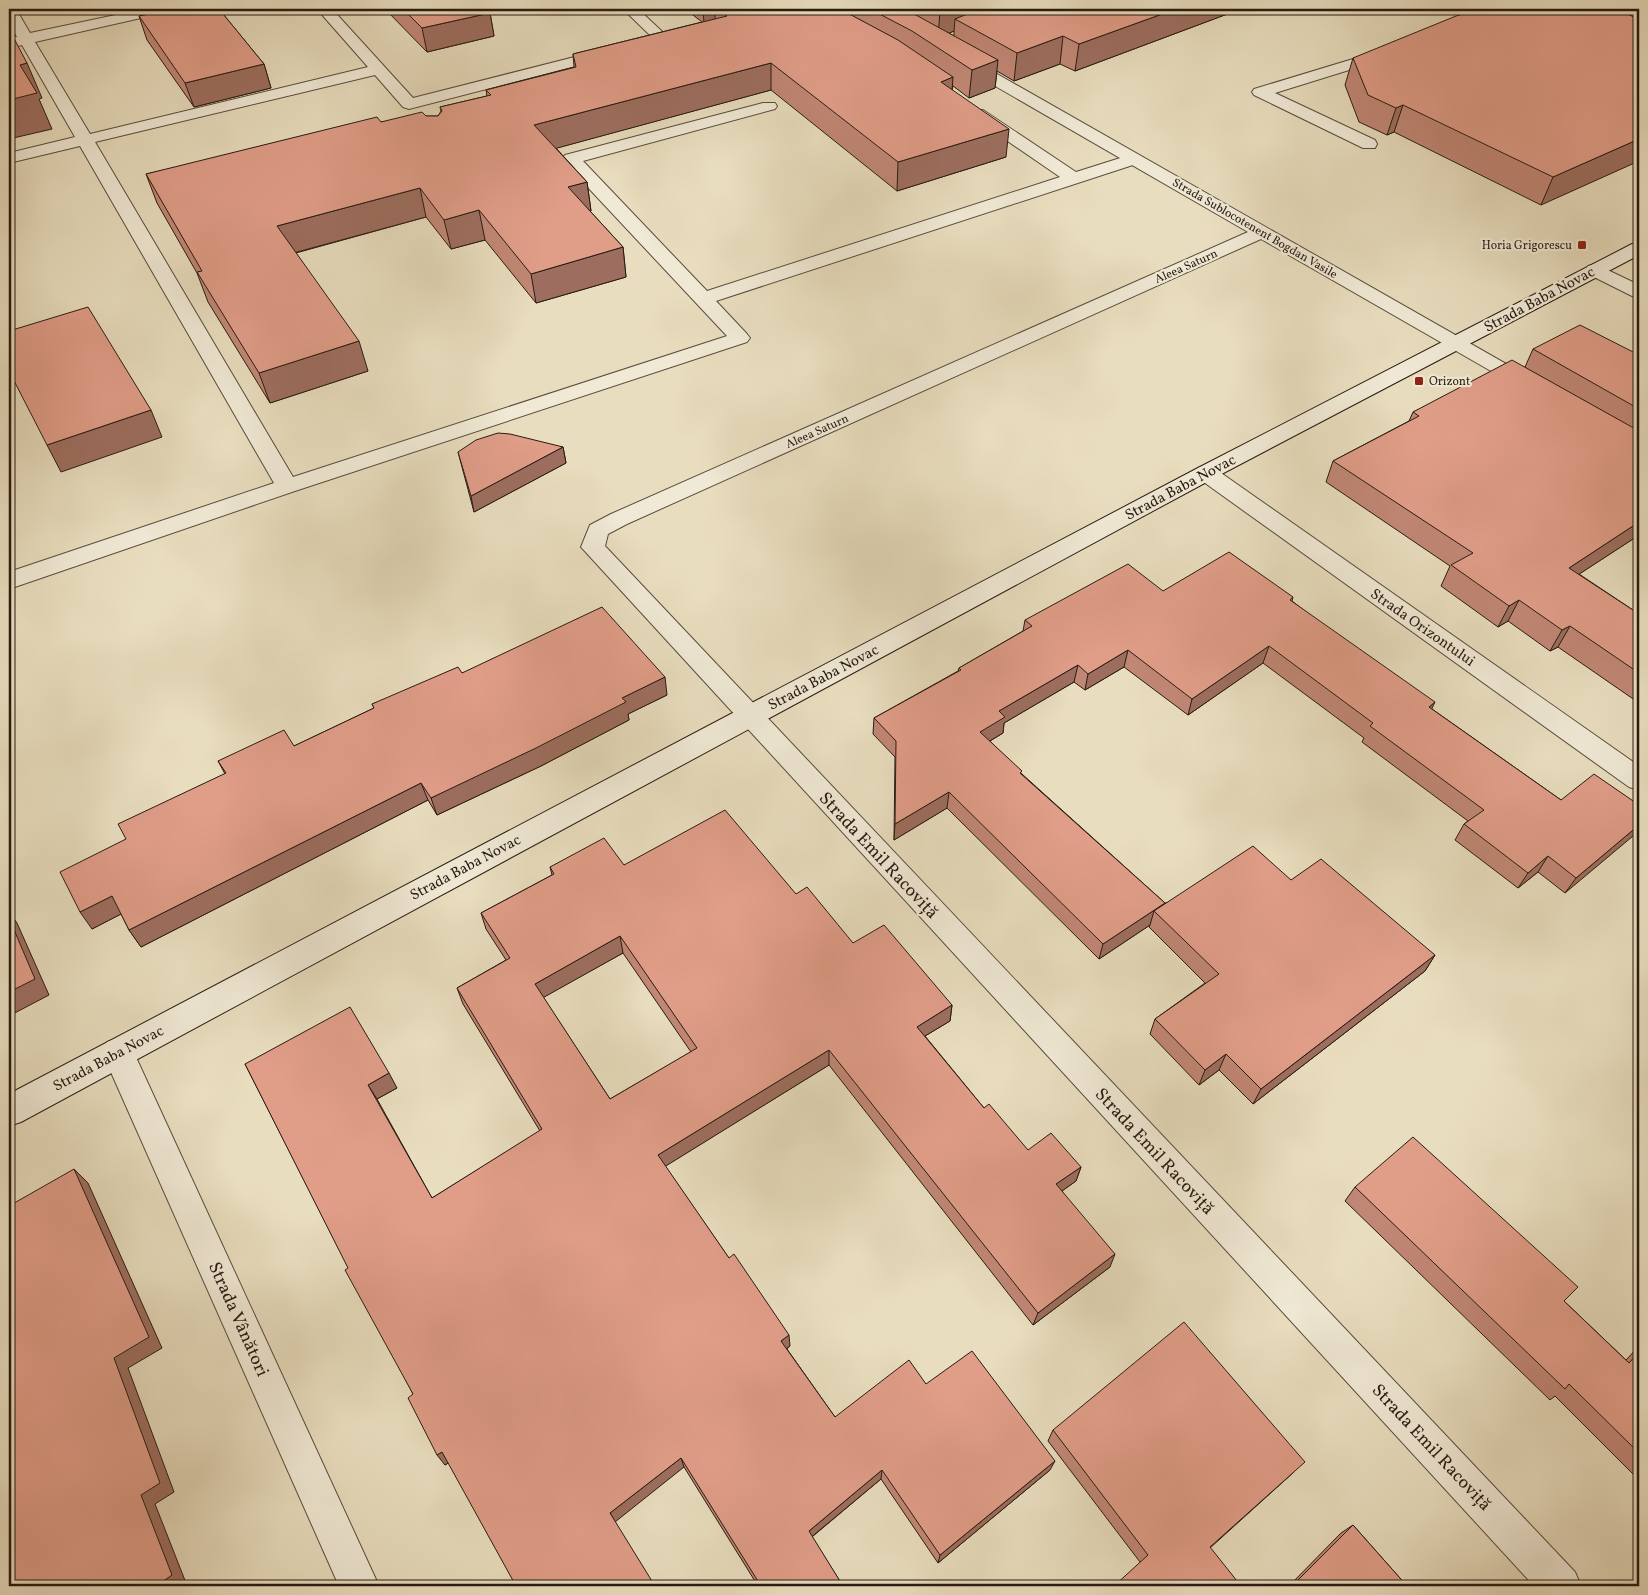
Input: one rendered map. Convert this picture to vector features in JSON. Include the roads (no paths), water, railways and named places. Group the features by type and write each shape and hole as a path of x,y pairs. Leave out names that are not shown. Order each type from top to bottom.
{"street":[{"path":"9,9 18,41 85,140 287,486"},
{"path":"18,41 163,9"},
{"path":"324,9 420,117"},
{"path":"630,9 663,40"},
{"path":"644,45 682,35"},
{"path":"1369,144 1260,92 1404,49"},
{"path":"409,104 625,50"},
{"name":"Strada Sublocotenent Bogdan Vasile","path":"946,51 1547,395"},
{"path":"9,158 378,69"},
{"path":"9,581 287,486 740,338 571,159 769,106"},
{"path":"968,107 1073,178"},
{"path":"703,298 1133,159"},
{"name":"Aleea Saturn","path":"749,716 593,547 598,530 1262,232"},
{"name":"Strada Baba Novac","path":"9,1111 1206,473 1639,248"},
{"path":"1595,270 1639,292"},
{"name":"Strada Orizontului","path":"1206,473 1639,780"},
{"name":"Strada Emil Racoviță","path":"749,716 1561,1586"},
{"name":"Strada Vânători","path":"118,1052 359,1586"}],"place":[{"name":"Horia Grigorescu","path":"1582,245"},
{"name":"Orizont","path":"1419,381"}]}
